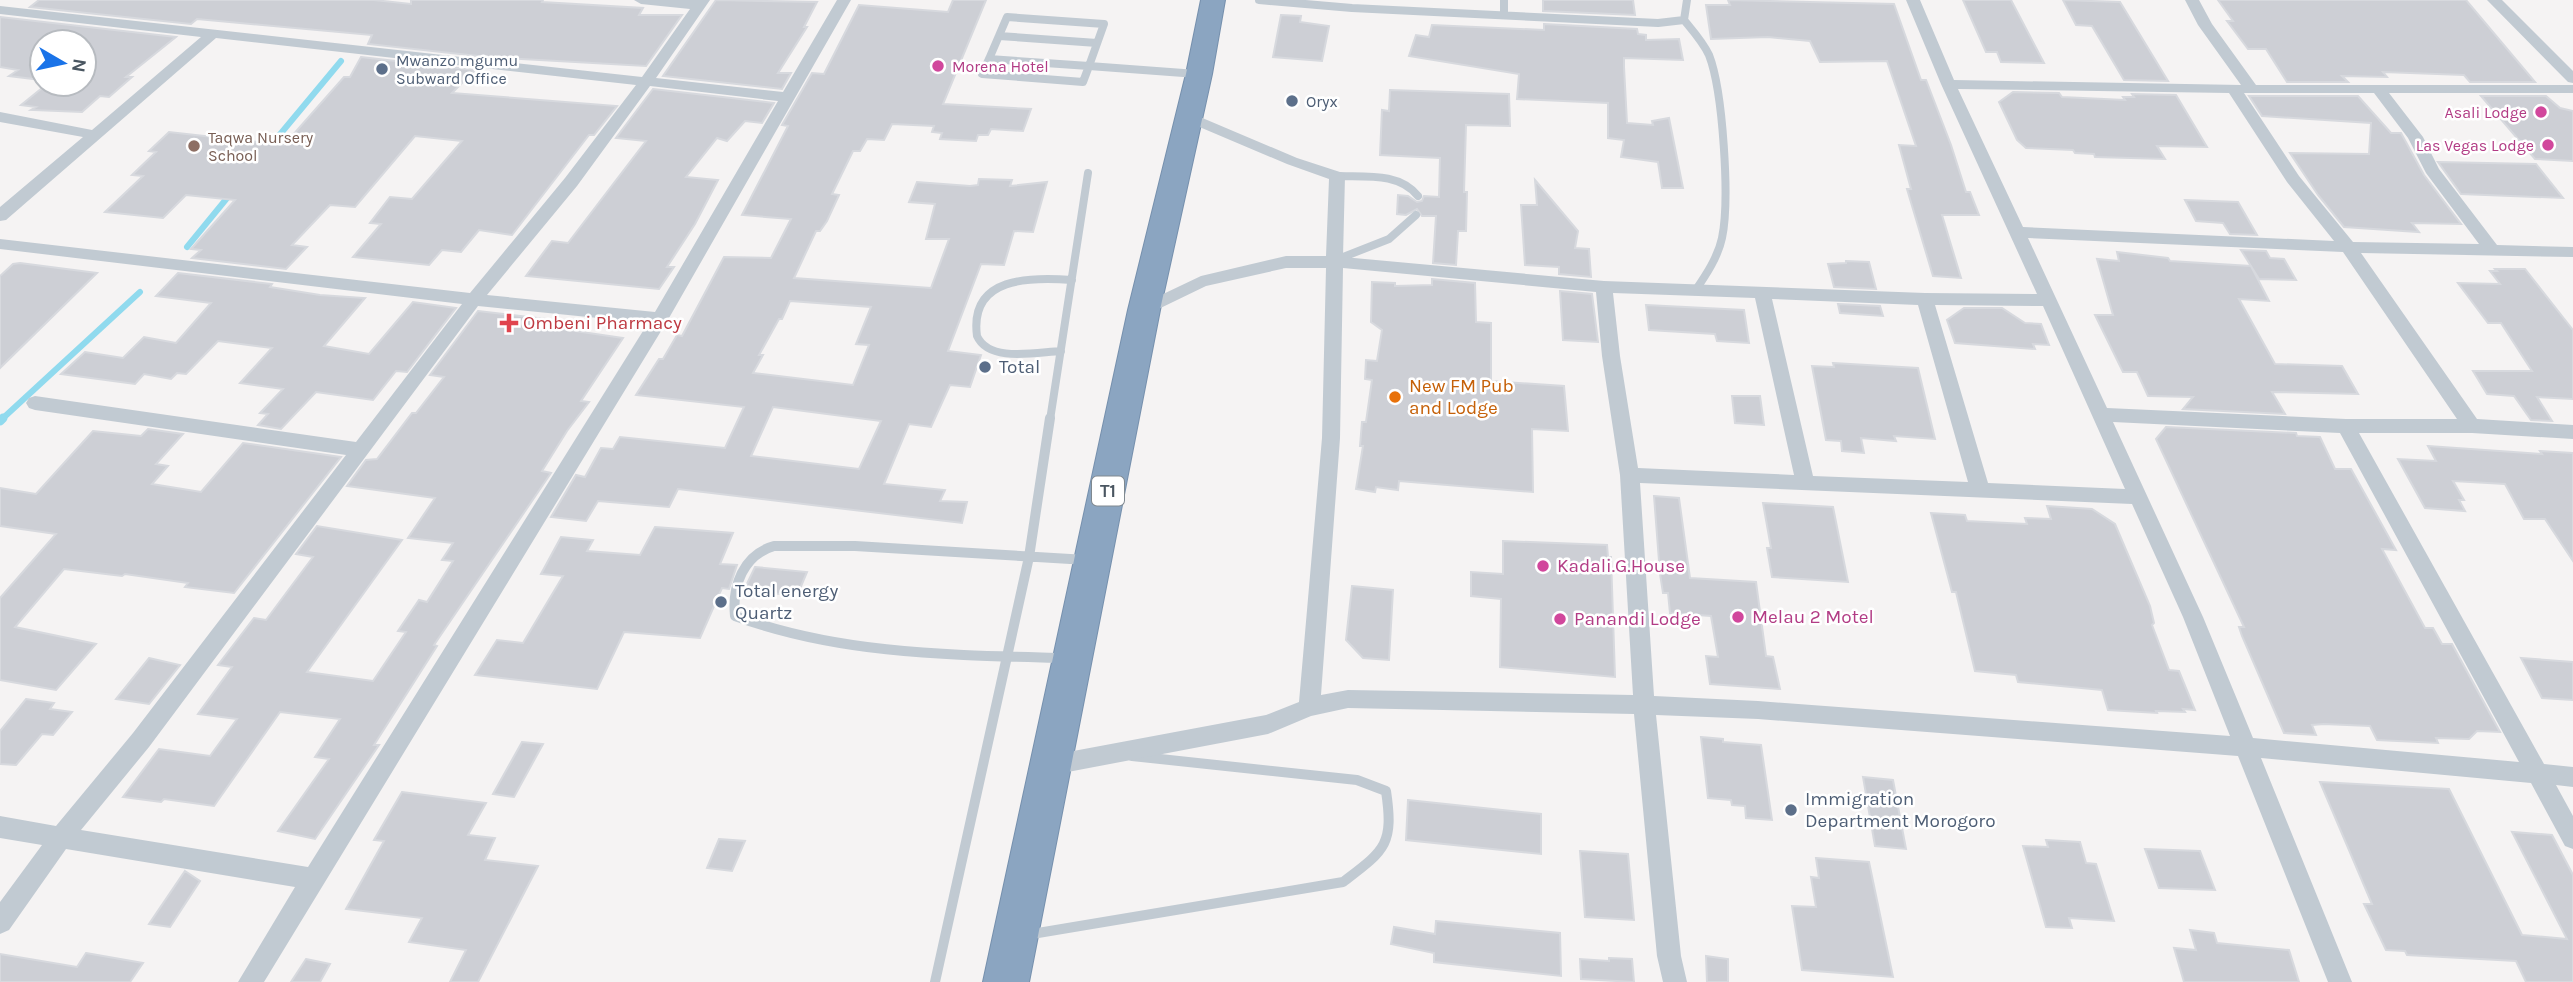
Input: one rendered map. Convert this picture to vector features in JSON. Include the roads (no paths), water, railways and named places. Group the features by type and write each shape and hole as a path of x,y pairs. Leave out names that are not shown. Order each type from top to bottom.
{"highway":[{"name":"T1","path":"1006,982 1144,310 1199,74 1213,0"}],"street":[{"path":"641,0 701,3"},
{"path":"250,982 660,318 785,97 844,0"},
{"path":"1913,0 1948,84 2193,617 2340,982"},
{"path":"2192,0 2205,25 2251,88"},
{"path":"2494,0 2573,79"},
{"path":"0,922 61,838 141,740 475,298 571,182 701,3"},
{"path":"0,10 785,97"},
{"path":"0,216 215,32"},
{"path":"1948,84 2234,89 2573,89"},
{"path":"2234,89 2293,179 2348,247 2472,426"},
{"path":"2378,89 2415,137 2432,170 2491,249"},
{"path":"0,117 96,135"},
{"path":"1188,117 1292,161 1337,176 1332,261 1333,397 1309,707"},
{"path":"2018,232 2348,247 2573,252"},
{"path":"0,244 566,310 660,318"},
{"path":"1144,310 1201,282 1286,262 1332,261 1604,287 1925,299 2048,300"},
{"path":"1604,287 1611,356 1630,475 1644,705 1675,982"},
{"path":"1762,293 1805,483"},
{"path":"1925,299 1980,490"},
{"path":"35,403 360,450"},
{"path":"2102,415 2346,426 2472,426 2573,432"},
{"path":"2346,426 2573,838"},
{"path":"1630,475 2136,498"},
{"path":"1052,765 1268,724 1309,707 1348,699 1758,710 2245,747 2573,777"},
{"path":"0,827 314,879"}],"lane":[{"path":"1259,0 1658,23 1684,20"},
{"path":"1504,0 1504,15"},
{"path":"1687,0 1684,20 1703,44 1713,70 1726,210 1722,239 1711,265 1695,291"},
{"path":"1007,17 1104,24 1083,82 982,74 999,36 1007,17"},
{"path":"999,36 1097,43"},
{"path":"989,59 1199,74"},
{"path":"935,982 1028,557 1088,173"},
{"path":"1337,176 1400,180 1414,189 1418,196"},
{"path":"1332,261 1392,237 1409,226 1416,215"},
{"path":"1061,351 993,350 981,345 976,336 976,321 984,297 1004,283 1036,279 1072,280"},
{"path":"1074,658 888,649 817,639 762,628 735,616 732,600 750,559 763,548 774,546 855,546 1094,560"},
{"path":"1016,937 1343,882 1383,851 1391,823 1386,791 1357,780 1114,754"}],"waterway":[{"path":"267,150 341,61"},
{"path":"187,247 232,192"},
{"path":"1,420 140,292"}],"place":[{"name":"Morena Hotel","path":"938,66"},
{"name":"Mwanzo mgumu Subward Office","path":"382,69"},
{"name":"Oryx","path":"1292,101"},
{"name":"Asali Lodge","path":"2541,112"},
{"name":"Las Vegas Lodge","path":"2548,145"},
{"name":"Taqwa Nursery School","path":"194,146"},
{"name":"Ombeni Pharmacy","path":"509,323"},
{"name":"Total","path":"985,367"},
{"name":"New FM Pub and Lodge","path":"1395,397"},
{"name":"Kadali.G.House","path":"1543,566"},
{"name":"Total energy Quartz","path":"721,602"},
{"name":"Melau 2 Motel","path":"1738,617"},
{"name":"Panandi Lodge","path":"1560,619"},
{"name":"Immigration Department Morogoro","path":"1791,810"}]}
